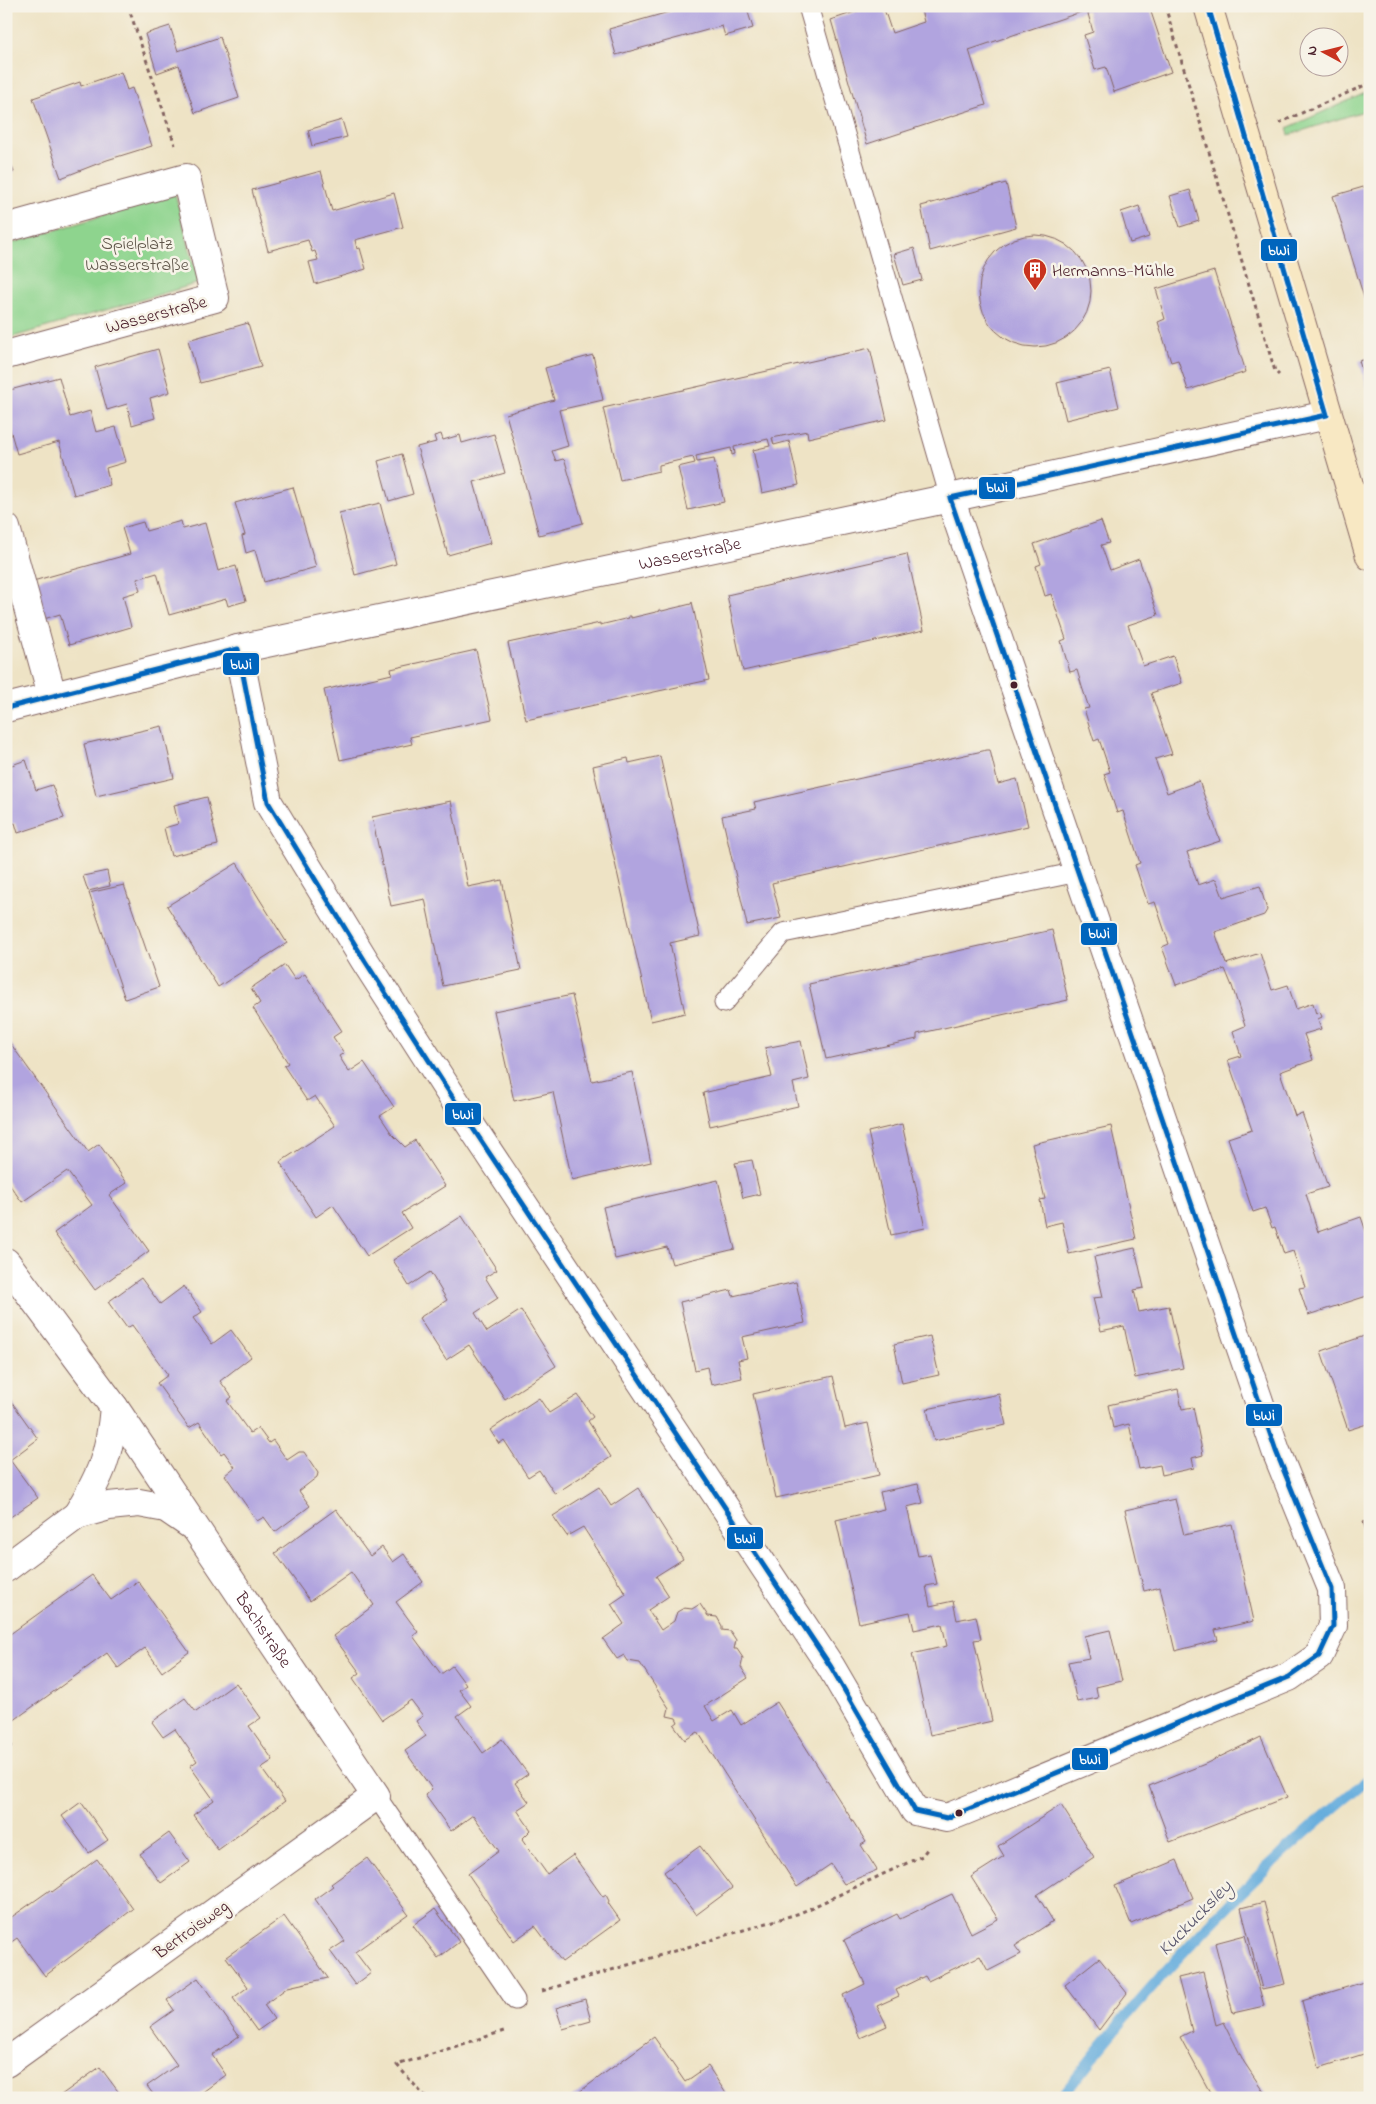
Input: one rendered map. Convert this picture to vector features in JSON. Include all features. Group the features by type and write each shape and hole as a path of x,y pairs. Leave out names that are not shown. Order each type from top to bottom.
{"street":[{"path":"1208,6 1370,556"},
{"path":"6,228 186,178"},
{"name":"Wasserstraße","path":"6,355 216,298 186,178"},
{"name":"Wasserstraße","path":"6,708 238,649 950,498 1327,415"},
{"path":"238,649 268,802 365,961 464,1115 831,1667 914,1812 948,1818 1289,1677 1319,1656 1333,1626 1332,1589 1276,1451 950,498"},
{"path":"6,528 52,695"},
{"name":"Bachstraße","path":"6,1262 114,1407 376,1796"},
{"path":"77,1516 104,1466 111,1437 114,1407"},
{"path":"6,1568 77,1516 109,1506 139,1503 166,1508 198,1530"},
{"name":"Bertroisweg","path":"6,2063 376,1796"}],"lane":[{"path":"808,6 950,498"},
{"path":"724,1003 783,933 1078,872"},
{"name":"Bachstraße","path":"376,1796 515,2000"}],"path":[{"path":"128,6 186,178"},
{"path":"1275,124 1370,83"},
{"path":"426,2098 397,2065 516,2027 518,2009 515,2000 800,1913 922,1856 948,1818"}],"green space":[{"path":"1370,91 1370,109 1289,135 1287,128"},
{"name":"Spielplatz Wasserstraße","path":"175,194 199,283 6,339 6,245"}],"building":[{"path":"690,6 717,6 717,8 746,6 753,28 725,36 722,26 616,55 609,29"},
{"path":"872,6 883,6 892,33 924,22 920,6 1149,6 1171,72 1114,92 1106,67 1095,70 1084,35 1093,32 1087,10 969,50 986,105 867,144 831,20"},
{"path":"170,26 178,51 220,37 239,98 195,113 179,65 157,73 145,34"},
{"path":"121,72 127,90 132,88 152,146 107,160 61,178 33,98 80,82 81,86"},
{"path":"342,120 347,137 312,146 308,130"},
{"path":"6,152 14,172 6,174"},
{"path":"321,171 332,211 394,193 403,227 355,240 357,249 360,248 366,269 315,284 309,262 318,260 315,251 312,252 308,240 268,251 252,190"},
{"path":"1006,183 1016,227 930,251 921,206"},
{"path":"1370,185 1370,314 1369,314 1333,196"},
{"path":"1190,190 1199,221 1180,227 1170,196"},
{"path":"1139,206 1149,237 1130,243 1121,212"},
{"name":"Hermanns-Mühle","path":"1035,235 1057,239 1075,251 1087,269 1091,291 1087,313 1075,331 1057,343 1035,347 1013,343 995,331 983,313 979,291 983,269 995,251 1013,239"},
{"path":"914,248 922,280 903,285 894,254"},
{"path":"1214,271 1246,372 1188,390 1178,360 1171,362 1158,322 1165,319 1156,289"},
{"path":"248,323 261,367 200,383 188,340"},
{"path":"870,348 887,420 808,438 807,431 772,438 774,445 789,441 799,485 762,493 753,450 770,446 768,439 734,447 735,454 732,455 731,448 696,456 697,462 714,459 724,502 688,510 678,467 695,463 693,457 659,465 659,471 620,480 603,408"},
{"path":"158,349 170,392 150,398 155,418 132,425 127,404 107,410 95,367"},
{"path":"593,355 603,400 559,410 568,446 552,451 556,461 563,459 565,461 583,523 539,535 506,414 554,400 545,368"},
{"path":"1370,358 1370,393 1369,393 1359,361"},
{"path":"1110,370 1119,407 1066,420 1057,383"},
{"path":"59,377 70,417 90,411 96,432 116,427 126,462 106,468 110,485 74,495 59,442 17,454 6,415 6,391"},
{"path":"441,434 443,440 460,435 462,443 494,434 505,473 474,482 491,543 448,555 417,447 436,442 434,436"},
{"path":"402,454 413,494 389,501 378,461"},
{"path":"293,487 316,567 264,582 255,550 246,553 242,536 245,535 235,503"},
{"path":"380,503 396,564 355,575 339,513"},
{"path":"181,521 183,529 205,523 218,571 236,566 246,601 228,606 226,599 169,615 157,573 137,579 140,591 123,596 131,627 69,645 60,614 44,619 33,581 130,554 122,528 143,522 146,531"},
{"path":"1101,521 1109,543 1101,545 1110,570 1139,559 1158,615 1128,625 1143,666 1173,656 1182,683 1151,693 1172,754 1155,759 1167,793 1199,781 1220,841 1187,852 1198,885 1216,879 1223,897 1260,886 1267,910 1264,915 1215,932 1226,964 1260,953 1272,990 1288,985 1296,1009 1313,1003 1316,1014 1320,1012 1322,1017 1318,1019 1321,1029 1304,1034 1313,1060 1280,1072 1295,1116 1302,1113 1328,1187 1306,1194 1318,1232 1361,1217 1370,1243 1370,1295 1308,1315 1299,1288 1305,1287 1293,1251 1284,1254 1275,1227 1272,1228 1265,1208 1253,1212 1228,1138 1252,1130 1228,1060 1241,1056 1233,1031 1245,1026 1232,986 1225,969 1176,985 1162,947 1169,944 1155,902 1148,904 1135,865 1140,863 1123,811 1117,813 1104,774 1110,772 1099,739 1094,741 1084,709 1089,708 1077,670 1070,672 1061,641 1066,639 1051,594 1045,596 1036,566 1041,564 1034,544"},
{"path":"907,554 924,630 743,671 727,595"},
{"path":"692,602 709,680 526,720 508,643 600,623 600,625 629,618 628,616 631,616 631,618 660,611 659,609 662,611 691,604"},
{"path":"476,650 492,719 410,737 412,744 340,760 324,690 392,674 391,669"},
{"path":"162,726 174,778 96,796 84,744"},
{"path":"990,750 998,784 1017,779 1028,826 772,883 781,918 747,925 722,816 756,809 754,802"},
{"path":"660,756 700,936 670,943 685,1013 651,1021 593,766 628,758 629,763"},
{"path":"26,760 36,790 52,785 64,818 18,833 15,823 6,826 6,767"},
{"path":"207,797 218,845 171,856 164,828 178,824 174,805"},
{"path":"451,801 468,887 502,880 521,970 443,986 425,899 391,906 372,817"},
{"path":"237,863 287,943 218,987 167,906"},
{"path":"107,871 110,886 88,891 83,876"},
{"path":"124,885 159,987 125,999 89,893"},
{"path":"1052,930 1068,1000 917,1034 917,1039 826,1059 809,984"},
{"path":"285,965 295,980 305,974 342,1031 333,1037 344,1053 339,1056 349,1072 364,1062 394,1107 380,1116 392,1134 405,1147 415,1140 445,1186 402,1213 411,1228 367,1256 333,1205 316,1217 280,1162 335,1126 315,1096 307,1101 284,1066 288,1063 253,1008 260,1003 251,988"},
{"path":"572,995 592,1081 632,1072 651,1162 572,1180 553,1092 514,1101 494,1011"},
{"path":"8,1040 88,1152 99,1144 127,1183 109,1195 149,1251 95,1290 54,1233 92,1205 67,1171 22,1202 6,1180 6,1041"},
{"path":"801,1041 809,1079 793,1083 798,1106 710,1126 703,1093 772,1077 765,1048"},
{"path":"902,1124 925,1228 891,1235 868,1132"},
{"path":"1111,1126 1136,1239 1069,1254 1062,1222 1045,1226 1040,1200 1045,1199 1032,1144"},
{"path":"752,1160 760,1194 743,1198 735,1163"},
{"path":"718,1180 735,1249 672,1264 667,1247 615,1259 603,1207"},
{"path":"462,1216 497,1270 485,1277 498,1298 475,1313 487,1332 521,1310 556,1366 505,1399 469,1345 446,1360 419,1318 447,1300 430,1272 409,1286 393,1260"},
{"path":"1135,1248 1144,1288 1134,1290 1139,1312 1169,1306 1183,1368 1135,1378 1124,1326 1101,1331 1093,1298 1103,1297 1094,1257"},
{"path":"141,1278 160,1304 184,1286 202,1312 193,1318 212,1344 231,1330 251,1357 220,1381 232,1397 227,1401 250,1433 258,1428 269,1443 273,1440 287,1460 299,1452 304,1452 318,1473 317,1477 299,1491 310,1506 275,1532 264,1517 257,1521 225,1475 235,1467 224,1452 221,1454 199,1422 189,1428 157,1383 168,1375 132,1325 127,1328 108,1302"},
{"path":"796,1282 805,1323 742,1337 747,1358 738,1360 742,1378 711,1385 707,1367 695,1370 680,1302 731,1290 733,1296"},
{"path":"1370,1334 1370,1423 1348,1430 1321,1351"},
{"path":"930,1336 939,1375 902,1383 894,1344"},
{"path":"833,1376 845,1428 868,1423 879,1475 776,1498 753,1394"},
{"path":"1178,1389 1182,1409 1193,1407 1203,1455 1192,1458 1194,1468 1162,1475 1160,1465 1139,1469 1129,1424 1113,1428 1108,1405"},
{"path":"6,1394 38,1439 10,1460 38,1498 6,1520"},
{"path":"999,1394 1006,1425 934,1441 927,1409"},
{"path":"578,1395 593,1417 588,1421 611,1457 555,1494 539,1470 528,1477 504,1440 499,1444 490,1430 539,1398 549,1413"},
{"path":"918,1484 923,1503 907,1507 918,1556 930,1554 937,1584 926,1586 930,1606 953,1601 957,1620 976,1616 981,1639 974,1640 992,1721 930,1735 912,1654 947,1646 942,1624 914,1630 910,1612 859,1623 836,1520 884,1509 880,1492"},
{"path":"599,1487 611,1506 638,1488 683,1559 656,1576 669,1596 648,1610 661,1630 674,1621 677,1612 684,1608 692,1609 700,1604 708,1616 717,1617 722,1630 730,1631 736,1640 734,1649 737,1649 743,1658 741,1667 748,1678 705,1706 714,1721 732,1710 741,1725 777,1702 866,1842 861,1845 877,1870 844,1884 831,1864 797,1887 698,1732 685,1740 674,1725 678,1722 676,1718 667,1716 669,1708 640,1663 628,1661 624,1655 617,1659 603,1639 624,1624 611,1604 626,1594 583,1527 567,1536 553,1516"},
{"path":"1175,1499 1184,1535 1232,1524 1254,1621 1215,1630 1218,1640 1175,1651 1160,1587 1144,1591 1125,1510"},
{"path":"336,1509 370,1556 382,1547 393,1562 404,1554 423,1582 396,1602 418,1632 413,1636 441,1674 452,1666 466,1685 459,1690 471,1706 457,1716 483,1753 502,1739 528,1774 515,1783 529,1802 517,1810 531,1830 522,1839 547,1874 573,1855 603,1897 606,1895 608,1903 620,1920 562,1962 535,1926 514,1941 468,1874 499,1851 473,1815 451,1831 425,1795 432,1789 405,1751 426,1736 416,1721 423,1716 411,1700 382,1720 353,1678 360,1673 333,1636 374,1605 351,1572 310,1601 275,1553"},
{"path":"1370,1520 1370,1541 1369,1541 1363,1522"},
{"path":"92,1575 111,1600 138,1581 189,1652 162,1672 145,1648 118,1668 107,1653 6,1726 6,1637"},
{"path":"1110,1630 1122,1681 1096,1687 1098,1698 1077,1702 1068,1662 1089,1658 1084,1636"},
{"path":"236,1683 261,1718 249,1726 273,1760 261,1768 285,1801 218,1850 193,1815 214,1800 190,1766 197,1761 175,1729 163,1737 152,1722 185,1698 196,1712"},
{"path":"1261,1737 1287,1797 1170,1842 1149,1786 1205,1764"},
{"path":"6,1738 13,1746 6,1750"},
{"path":"81,1802 108,1840 89,1853 62,1816"},
{"path":"1061,1805 1094,1857 1037,1895 1053,1921 1015,1946 1021,1954 988,1971 980,1956 928,1981 925,1976 896,1990 899,1996 877,2006 887,2026 860,2038 843,1995 865,1984 844,1940 897,1914 900,1919 952,1894 971,1933 998,1919 971,1877 1004,1856 998,1846"},
{"path":"169,1833 190,1862 161,1883 140,1854"},
{"path":"700,1846 732,1888 696,1915 664,1872"},
{"path":"367,1858 408,1914 355,1952 371,1973 355,1985 330,1951 345,1941 315,1899 333,1886 331,1884"},
{"path":"97,1859 133,1909 45,1976 17,1938 6,1946 6,1921 50,1890 52,1892"},
{"path":"1177,1860 1193,1898 1131,1924 1115,1886"},
{"path":"1264,1902 1285,1984 1262,1989 1241,1908"},
{"path":"435,1909 459,1942 438,1958 413,1925"},
{"path":"284,1916 328,1978 288,1987 264,2005 274,2019 257,2031 233,1998 248,1987 226,1957"},
{"path":"1245,1935 1264,2006 1233,2013 1215,1943"},
{"path":"1099,1958 1127,1993 1099,2030 1065,1985"},
{"path":"1203,1972 1216,2025 1224,2022 1244,2062 1268,2098 1213,2098 1180,2037 1192,2031 1178,1978"},
{"path":"198,1978 239,2036 212,2055 226,2075 200,2094 203,2098 156,2098 147,2086 177,2065 150,2027 174,2010 167,2000"},
{"path":"1370,1980 1370,2052 1319,2068 1302,2001"},
{"path":"585,1999 591,2021 563,2029 556,2008"},
{"path":"654,2037 685,2082 708,2066 729,2098 571,2098"},
{"path":"100,2067 123,2098 57,2098"}],"waterway":[{"name":"Kuckucksley","path":"1061,2098 1131,2011 1206,1928 1285,1850 1370,1778"}],"transit line":[{"name":"bWi","path":"6,708 238,649 268,802 365,961 464,1115 831,1667 915,1811 947,1818 1289,1677 1319,1656 1333,1626 1332,1589 1276,1451 950,498 1327,415 1208,6"}],"place":[{"name":"Hermanns-Mühle","path":"1035,291"}]}
